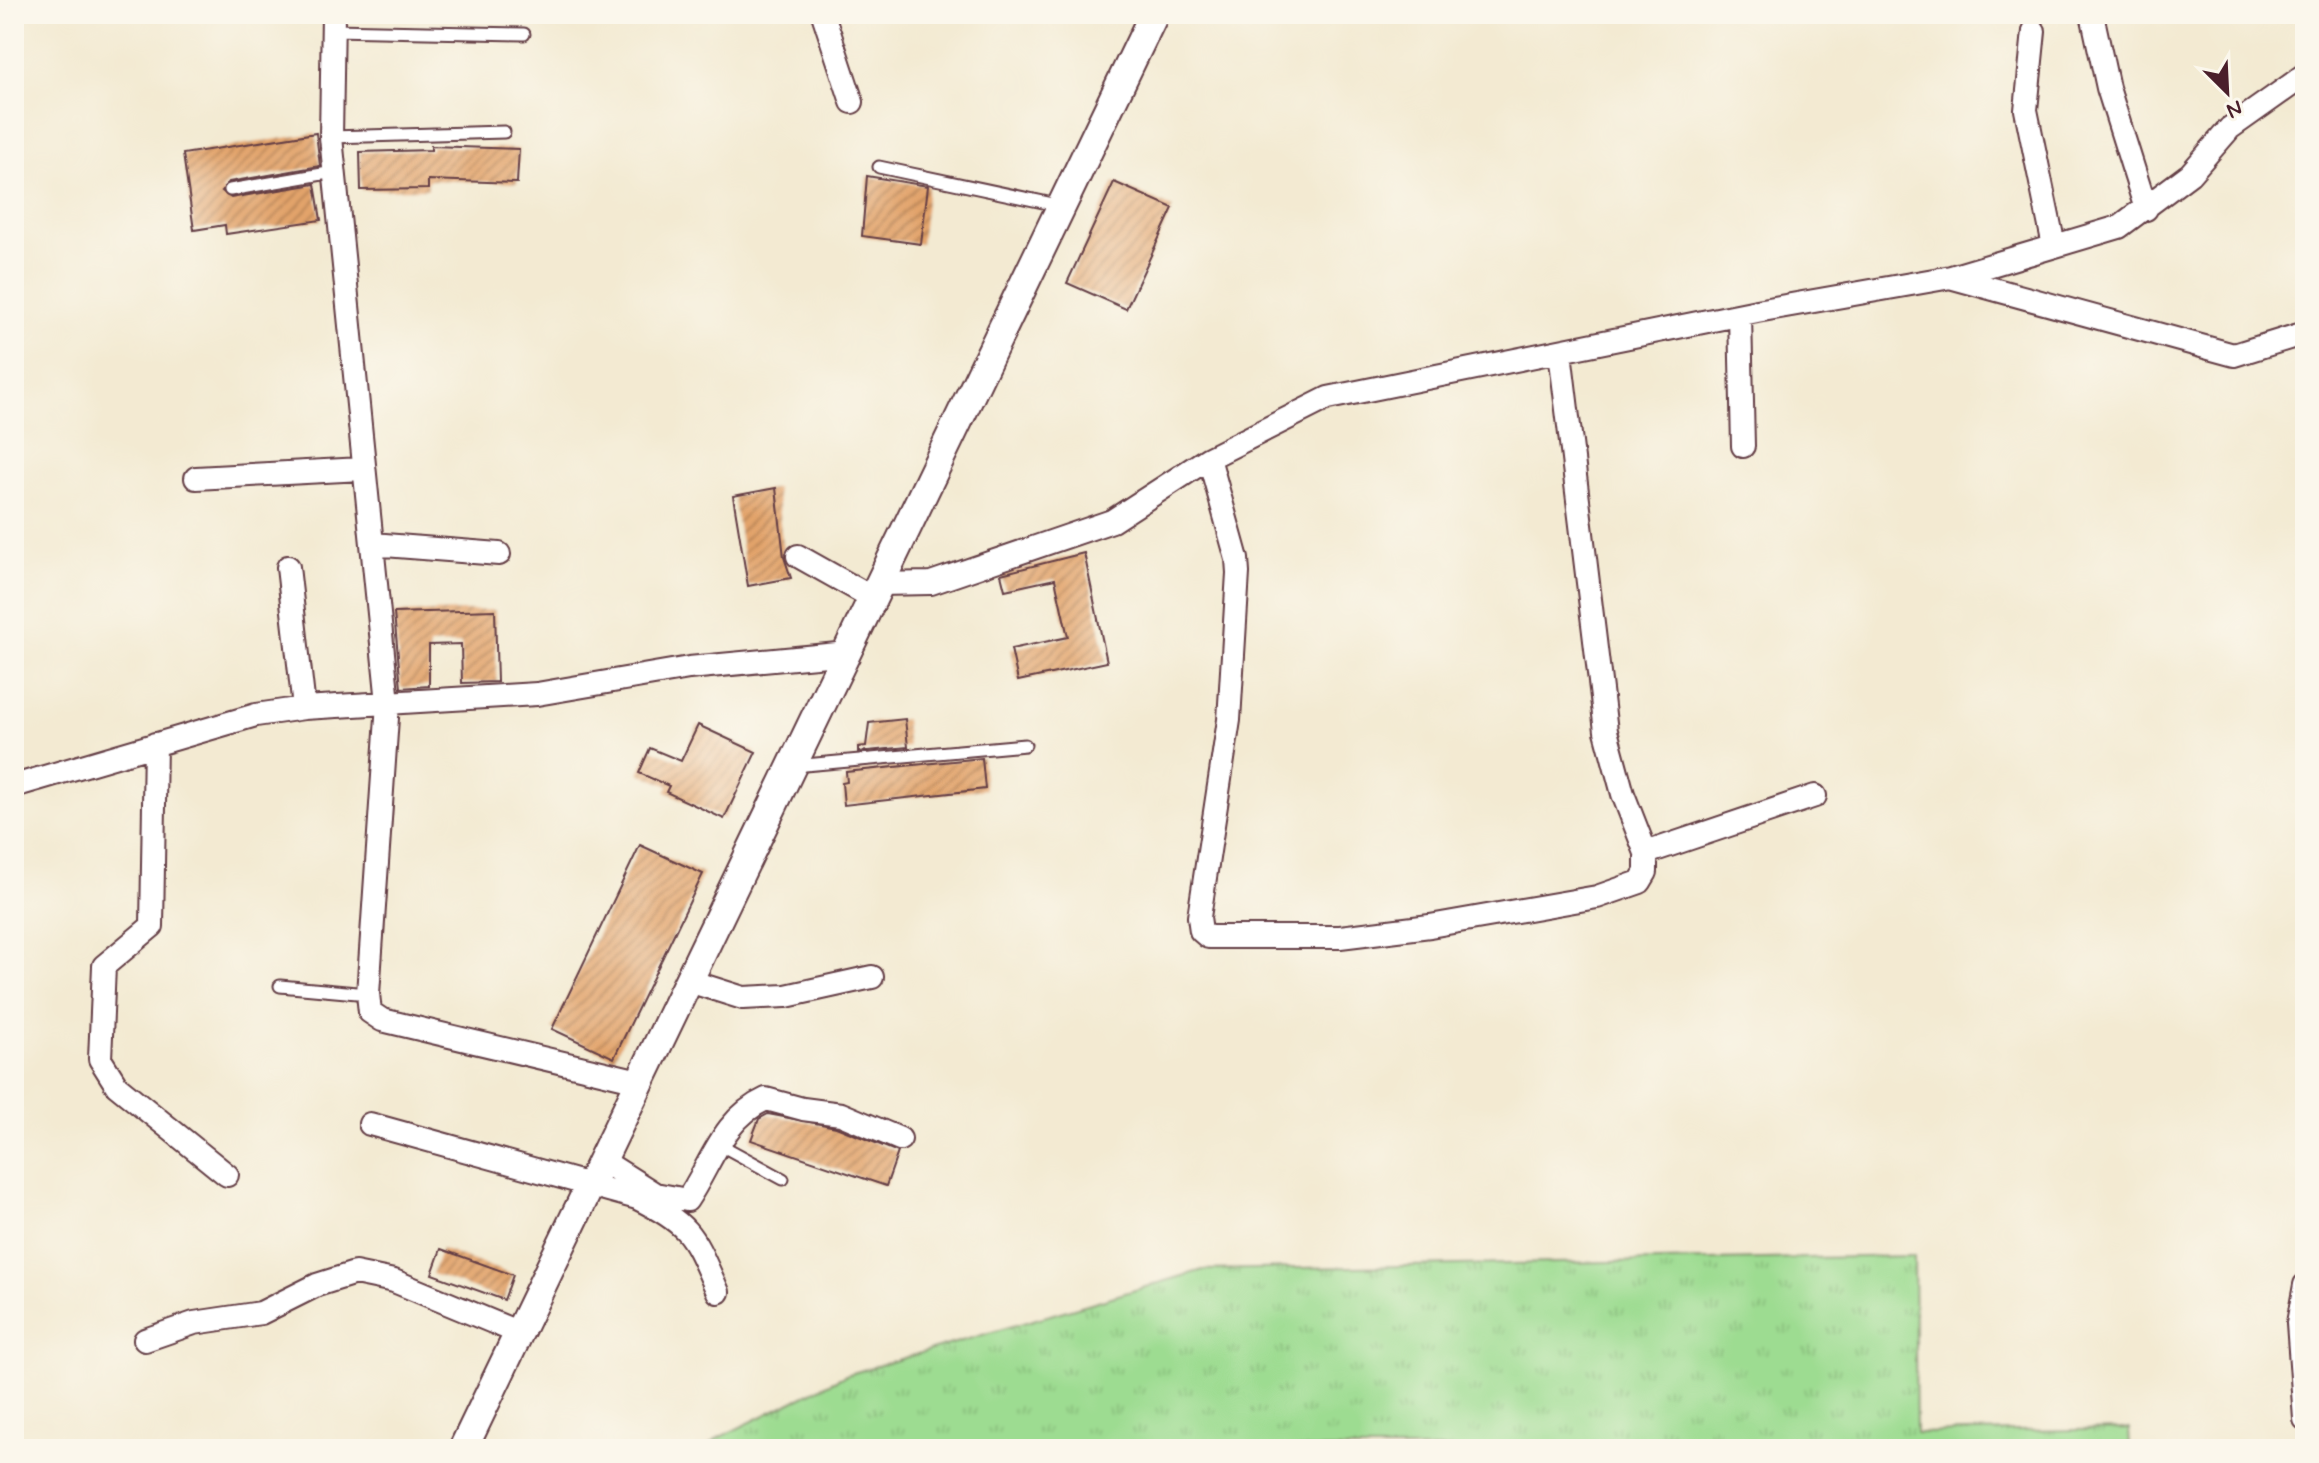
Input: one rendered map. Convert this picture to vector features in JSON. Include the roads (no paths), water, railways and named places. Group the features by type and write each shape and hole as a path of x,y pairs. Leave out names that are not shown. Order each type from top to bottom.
{"street":[{"path":"823,14 852,102"},
{"path":"463,1449 1154,14"},
{"path":"2092,14 2108,88 2146,209"},
{"path":"333,22 331,137 362,469 388,703 368,994 370,1012 382,1020 639,1081"},
{"path":"2034,31 2026,110 2054,246"},
{"path":"798,556 875,591 931,583 1112,521 1209,458 1328,398 1740,315 1951,277 2119,227 2190,174 2230,128 2305,75"},
{"path":"1951,277 2234,355 2305,333"},
{"path":"1740,315 1743,446"},
{"path":"1209,458 1237,559 1238,573 1229,720 1199,917 1201,931 1208,937 1340,937 1430,926 1597,897 1640,882 1646,872 1646,853 1623,794 1606,731 1560,352"},
{"path":"196,478 362,469"},
{"path":"372,544 499,554"},
{"path":"288,567 304,708"},
{"path":"14,786 256,715 304,708 537,694 689,668 848,653"},
{"path":"155,744 152,926 104,966 100,1059 117,1086 227,1175"},
{"path":"1646,853 1815,796"},
{"path":"689,981 743,998 786,996 872,977"},
{"path":"370,1124 596,1172 655,1194 687,1200 717,1143 734,1121 766,1099 841,1114 900,1139"},
{"path":"596,1172 674,1217 692,1234 718,1292"},
{"path":"145,1340 194,1323 261,1313 317,1285 355,1273 394,1281 517,1332"},
{"path":"2305,1285 2298,1323 2305,1419"}],"lane":[{"path":"333,22 524,34"},
{"path":"331,137 504,132"},
{"path":"879,167 1062,206"},
{"path":"230,190 334,172"},
{"path":"793,766 1025,745"},
{"path":"280,986 368,994"},
{"path":"717,1143 783,1179"}]}
